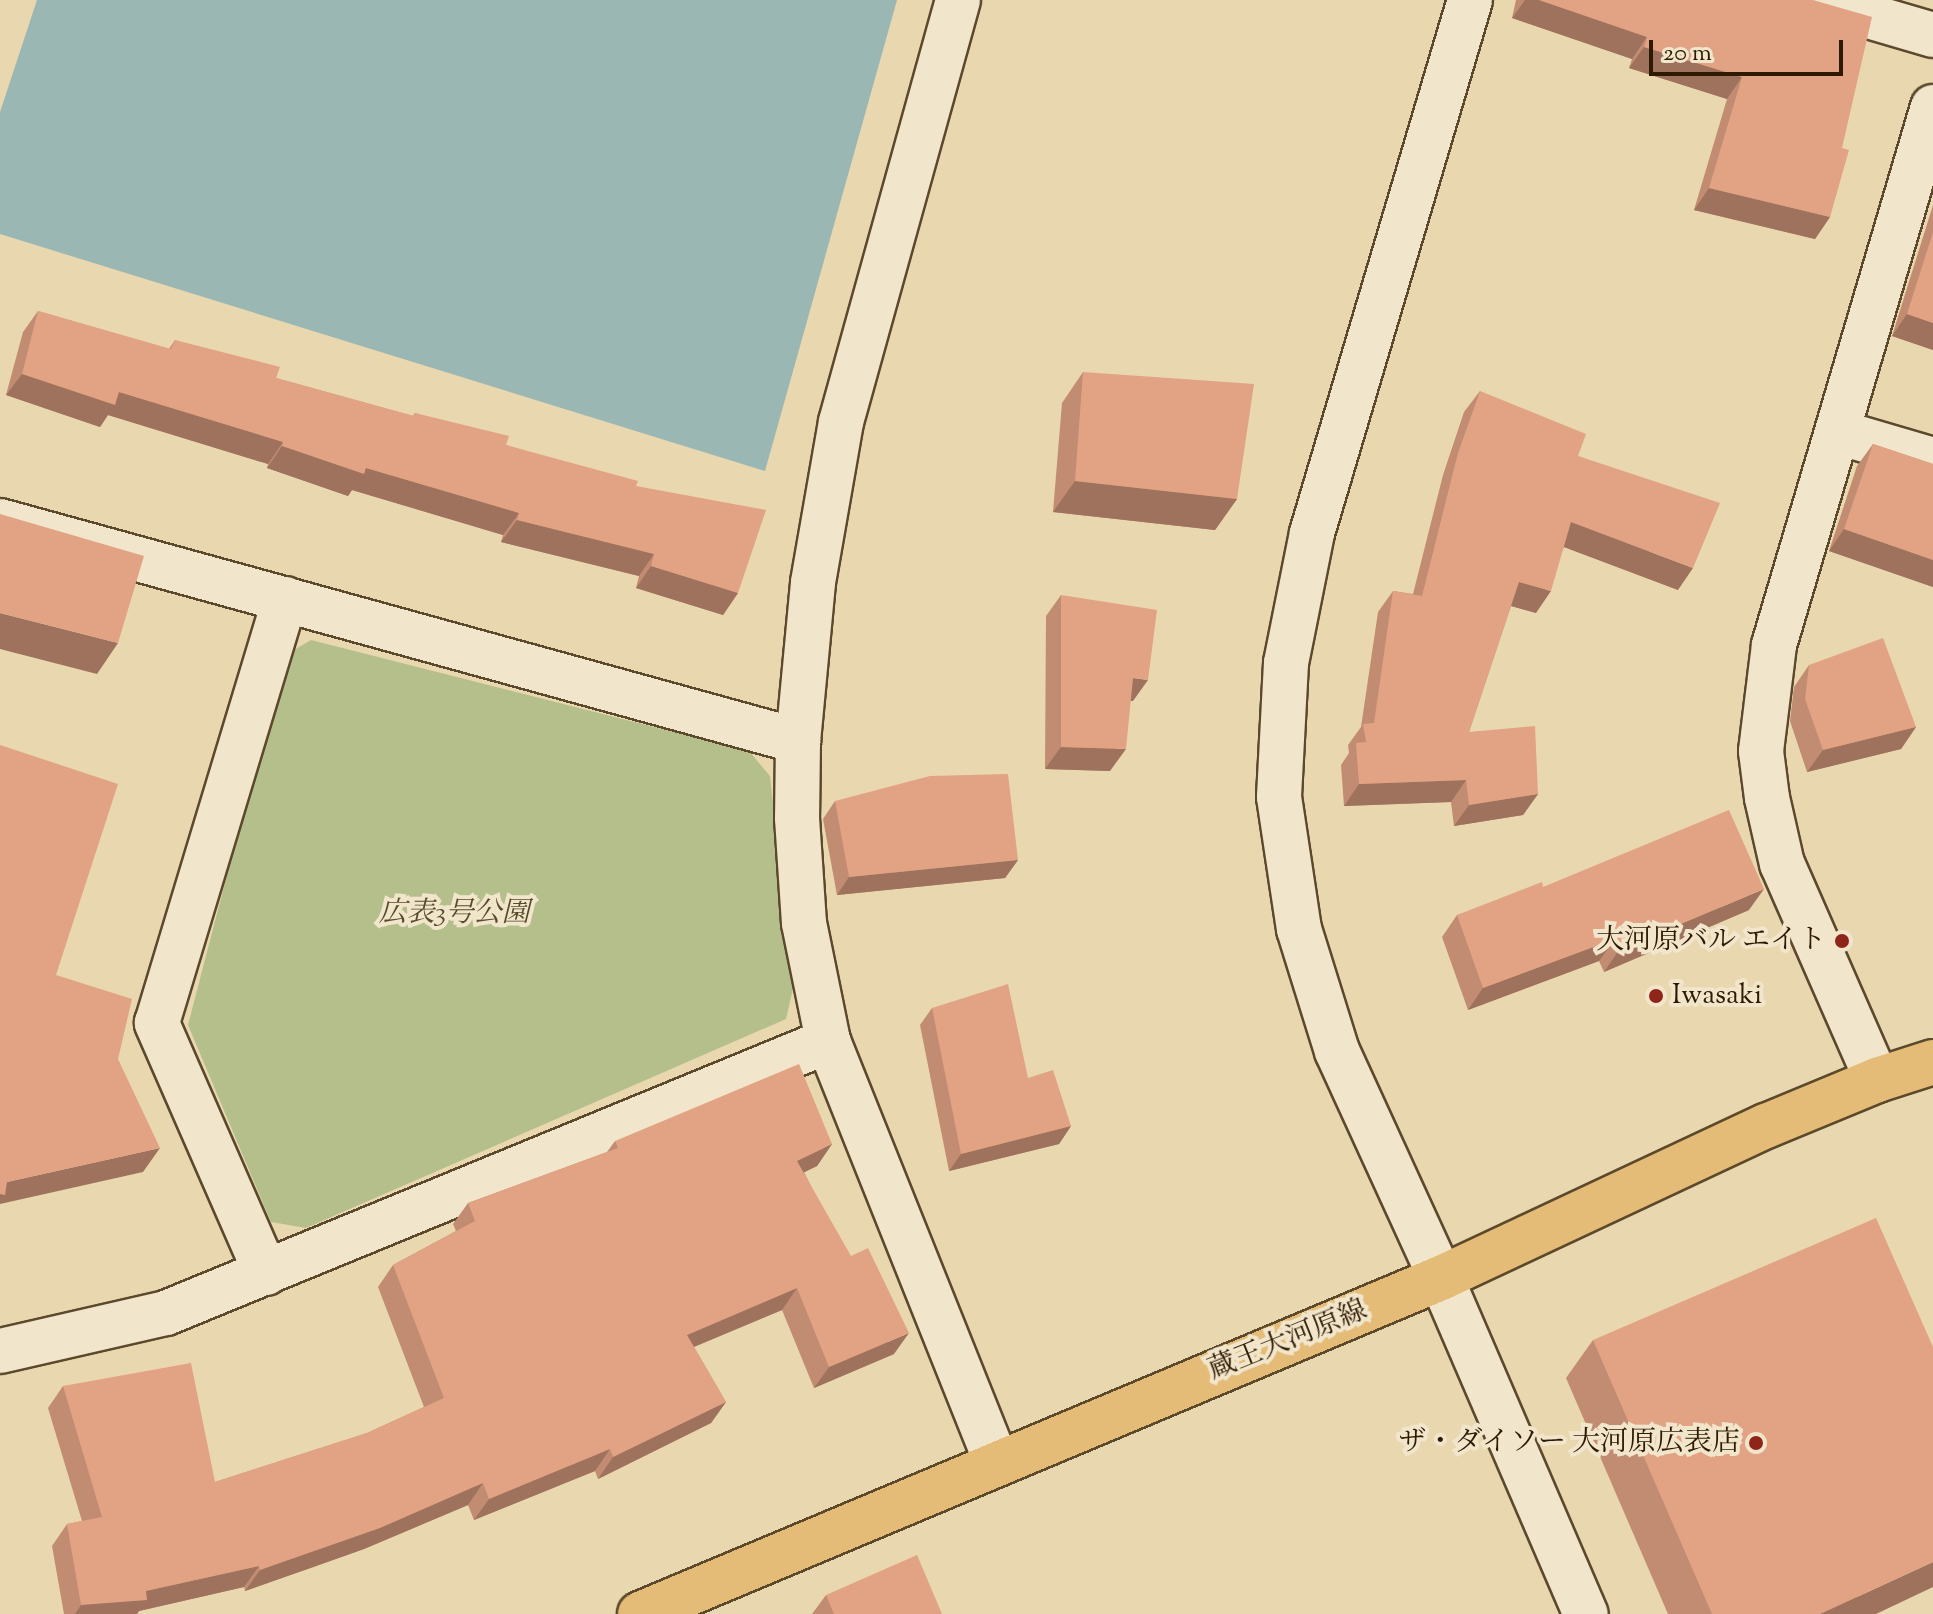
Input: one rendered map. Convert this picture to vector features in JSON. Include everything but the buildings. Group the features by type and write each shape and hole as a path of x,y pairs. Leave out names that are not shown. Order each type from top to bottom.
{"main road":[{"name":"蔵王大河原線","path":"640,1614 996,1462 1441,1278 1766,1126 1877,1080 1933,1062"}],"street":[{"path":"958,0 841,422 813,583 798,741 797,818 804,923 828,1041 996,1462"},
{"path":"1470,0 1312,533 1286,663 1279,797 1299,929 1337,1051 1441,1278 1586,1614"},
{"path":"1814,0 1933,35"},
{"path":"1877,1080 1782,864 1767,798 1761,751 1774,645 1933,107"},
{"path":"1838,432 1933,460"},
{"path":"0,521 798,741"},
{"path":"266,1273 157,1023 285,599"},
{"path":"0,1351 166,1313 828,1041"}],"green space":[{"name":"広表3号公園","path":"311,640 749,751 770,776 794,984 786,1019 306,1228 271,1222 188,1025 284,656"}],"water":[{"path":"37,0 897,0 765,471 0,234 0,112"}],"place":[{"name":"大河原バル エイト","path":"1842,941"},
{"name":"Iwasaki","path":"1656,996"},
{"name":"ザ・ダイソー 大河原広表店","path":"1756,1443"}]}
